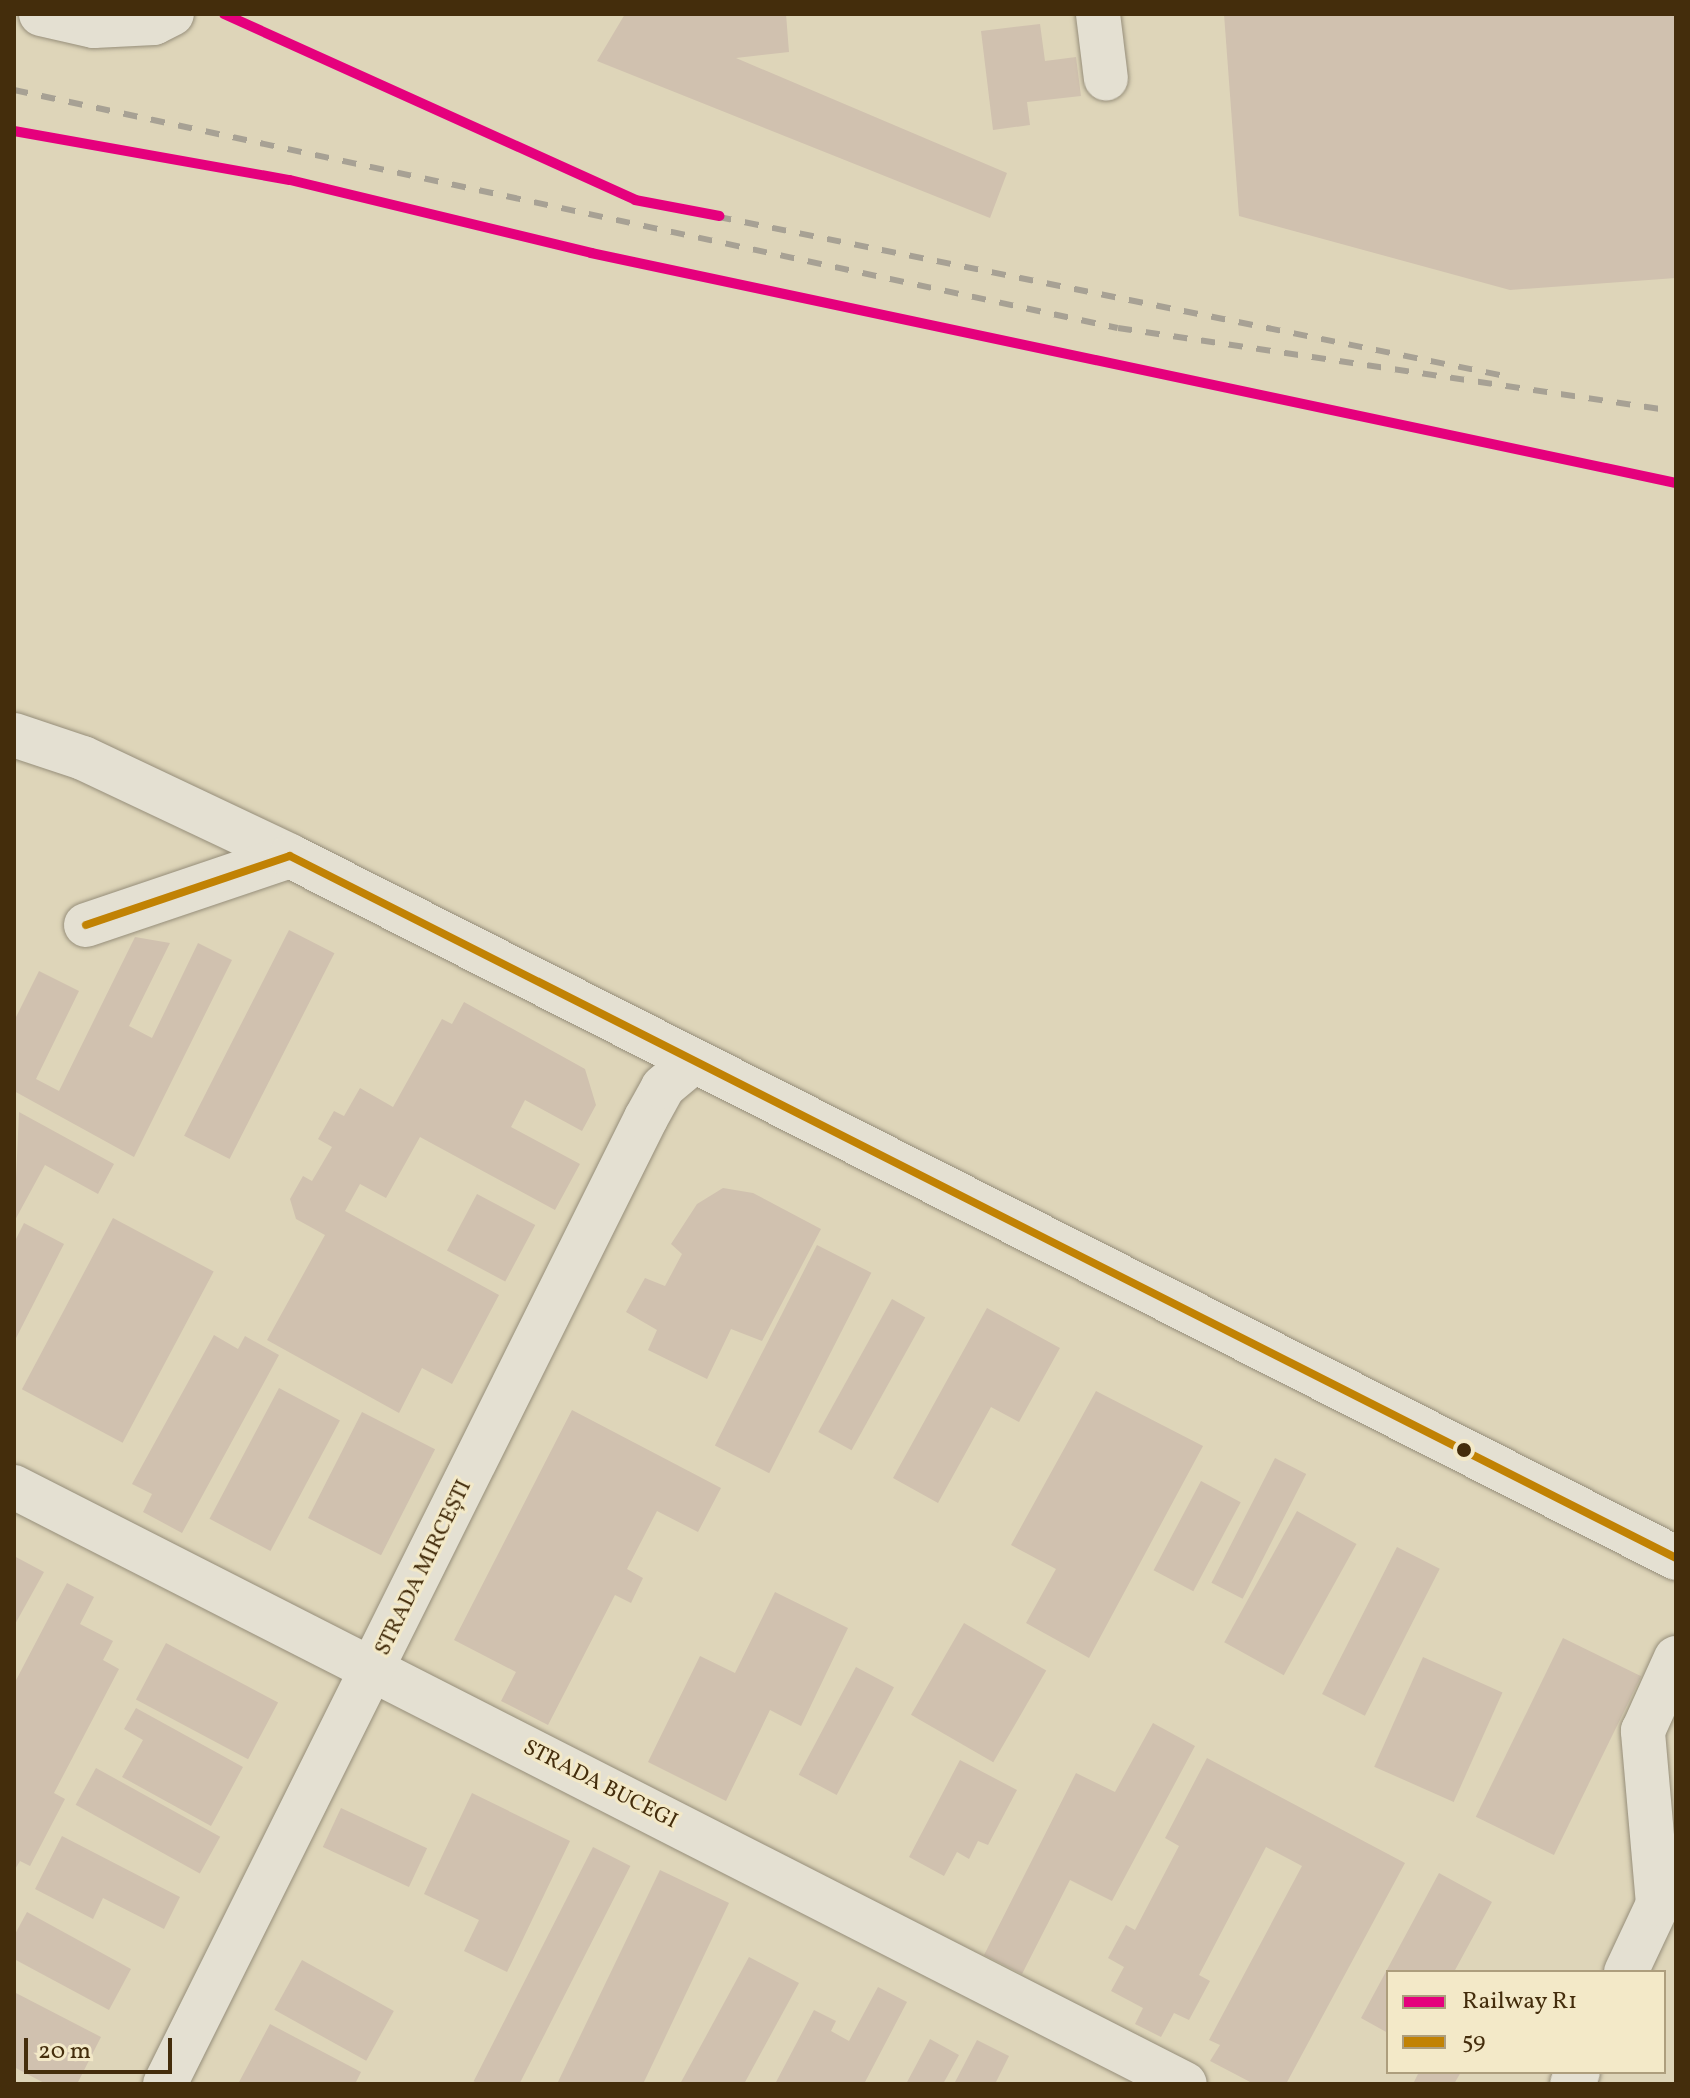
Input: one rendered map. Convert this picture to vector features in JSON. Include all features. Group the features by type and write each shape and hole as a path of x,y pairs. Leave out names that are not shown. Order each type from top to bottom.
{"street":[{"path":"41,14 94,26 154,23 172,14"},
{"path":"1098,14 1106,79"},
{"path":"14,735 83,758 290,856 1676,1558"},
{"path":"86,925 290,856"},
{"name":"STRADA MIRCEȘTI","path":"165,2084 646,1118 663,1087 694,1061"},
{"name":"STRADA BUCEGI","path":"14,1487 1185,2084"},
{"path":"1627,1970 1658,1904 1643,1731 1676,1658"}],"building":[{"path":"625,14 786,14 789,52 736,58 1007,173 990,218 597,61"},
{"path":"1224,14 1676,14 1676,278 1510,290 1239,216"},
{"path":"1040,24 1045,61 1076,57 1081,96 1027,102 1030,125 993,130 981,31"},
{"path":"289,930 334,953 230,1159 184,1136"},
{"path":"135,937 170,943 129,1026 152,1038 198,943 232,960 134,1157 14,1091 14,1021 39,971 79,991 36,1079 59,1091"},
{"path":"464,1002 585,1069 596,1105 582,1131 525,1100 511,1127 580,1164 555,1210 420,1137 386,1198 360,1184 345,1211 499,1295 452,1384 422,1368 399,1413 267,1340 325,1235 296,1219 290,1199 303,1176 312,1181 332,1147 318,1139 334,1111 344,1116 360,1088 393,1107 442,1019 452,1024"},
{"path":"19,1112 114,1164 98,1194 45,1165 14,1222"},
{"path":"723,1188 753,1193 821,1229 762,1341 731,1329 707,1379 648,1350 657,1330 626,1312 645,1278 665,1286 682,1254 671,1244 697,1204"},
{"path":"477,1194 535,1225 505,1281 447,1251"},
{"path":"113,1218 214,1272 123,1443 22,1389"},
{"path":"24,1223 64,1244 14,1342 14,1243"},
{"path":"817,1245 871,1273 769,1473 715,1445"},
{"path":"892,1299 925,1317 852,1450 818,1432"},
{"path":"987,1308 1060,1348 1019,1422 991,1407 938,1503 893,1478"},
{"path":"214,1335 238,1349 245,1336 279,1355 182,1533 143,1512 152,1494 132,1484"},
{"path":"279,1388 340,1420 270,1551 210,1519"},
{"path":"1096,1391 1203,1446 1089,1658 1026,1623 1056,1569 1011,1545"},
{"path":"572,1410 721,1488 698,1532 657,1511 627,1569 643,1578 631,1603 615,1595 548,1725 501,1701 516,1672 454,1640"},
{"path":"362,1412 435,1449 381,1555 308,1518"},
{"path":"1275,1458 1306,1474 1243,1599 1211,1583"},
{"path":"1201,1481 1241,1502 1193,1591 1154,1570"},
{"path":"1297,1511 1356,1544 1284,1675 1224,1642"},
{"path":"1397,1547 1440,1569 1365,1716 1322,1694"},
{"path":"14,1556 44,1572 14,1626"},
{"path":"67,1583 94,1597 80,1624 113,1641 103,1660 119,1669 54,1793 65,1799 30,1866 20,1861 14,1871 14,1684"},
{"path":"775,1592 848,1628 801,1726 770,1710 726,1801 648,1762 700,1656 735,1673"},
{"path":"964,1623 1046,1670 993,1762 911,1715"},
{"path":"1563,1638 1641,1676 1554,1855 1476,1817"},
{"path":"166,1643 278,1703 248,1759 136,1700"},
{"path":"1423,1657 1502,1692 1454,1802 1374,1767"},
{"path":"856,1667 894,1687 837,1795 799,1775"},
{"path":"136,1708 243,1767 211,1826 122,1777 143,1740 124,1729"},
{"path":"1153,1723 1195,1746 1112,1901 1070,1880 1022,1974 984,1955 1076,1773 1115,1792"},
{"path":"1207,1758 1405,1863 1286,2084 1254,2084 1210,2061 1220,2045 1209,2040 1302,1866 1266,1847 1199,1975 1210,1981 1189,2020 1174,2013 1161,2037 1135,2024 1143,2008 1111,1991 1124,1967 1108,1958 1126,1925 1135,1930 1179,1846 1165,1838"},
{"path":"960,1760 1017,1790 988,1845 978,1841 969,1859 957,1852 944,1876 909,1857"},
{"path":"96,1768 220,1837 200,1874 76,1805"},
{"path":"472,1793 570,1841 507,1972 464,1951 479,1920 424,1894"},
{"path":"341,1808 427,1848 409,1887 323,1847"},
{"path":"62,1836 180,1897 164,1929 103,1898 93,1919 35,1889"},
{"path":"593,1847 630,1866 519,2084 474,2081"},
{"path":"660,1870 729,1903 643,2084 557,2084"},
{"path":"1439,1873 1492,1902 1455,1970 1387,1970"},
{"path":"27,1912 131,1969 109,2010 14,1959 14,1936"},
{"path":"749,1957 799,1983 744,2084 680,2084"},
{"path":"302,1960 394,2011 366,2061 274,2010"},
{"path":"1386,1972 1386,2032 1361,2018"},
{"path":"878,1987 907,2002 864,2084 775,2084 814,2010 836,2021 831,2031 849,2041"},
{"path":"14,1992 101,2037 77,2084 46,2084 14,2067"},
{"path":"270,2024 361,2072 355,2084 238,2084"},
{"path":"930,2039 959,2055 943,2084 906,2084"},
{"path":"977,2040 1009,2056 995,2084 954,2084"},
{"path":"1418,2074 1460,2074 1454,2084 1413,2084"}],"railway":[{"path":"224,14 635,200 1500,375"},
{"path":"14,90 1118,328 1667,410"}],"rail line":[{"name":"R1","path":"224,14 635,200 720,216"},
{"name":"R1","path":"14,131 290,180 591,253 1676,483"}],"transit line":[{"name":"59","path":"86,925 290,856 1676,1558"}]}
